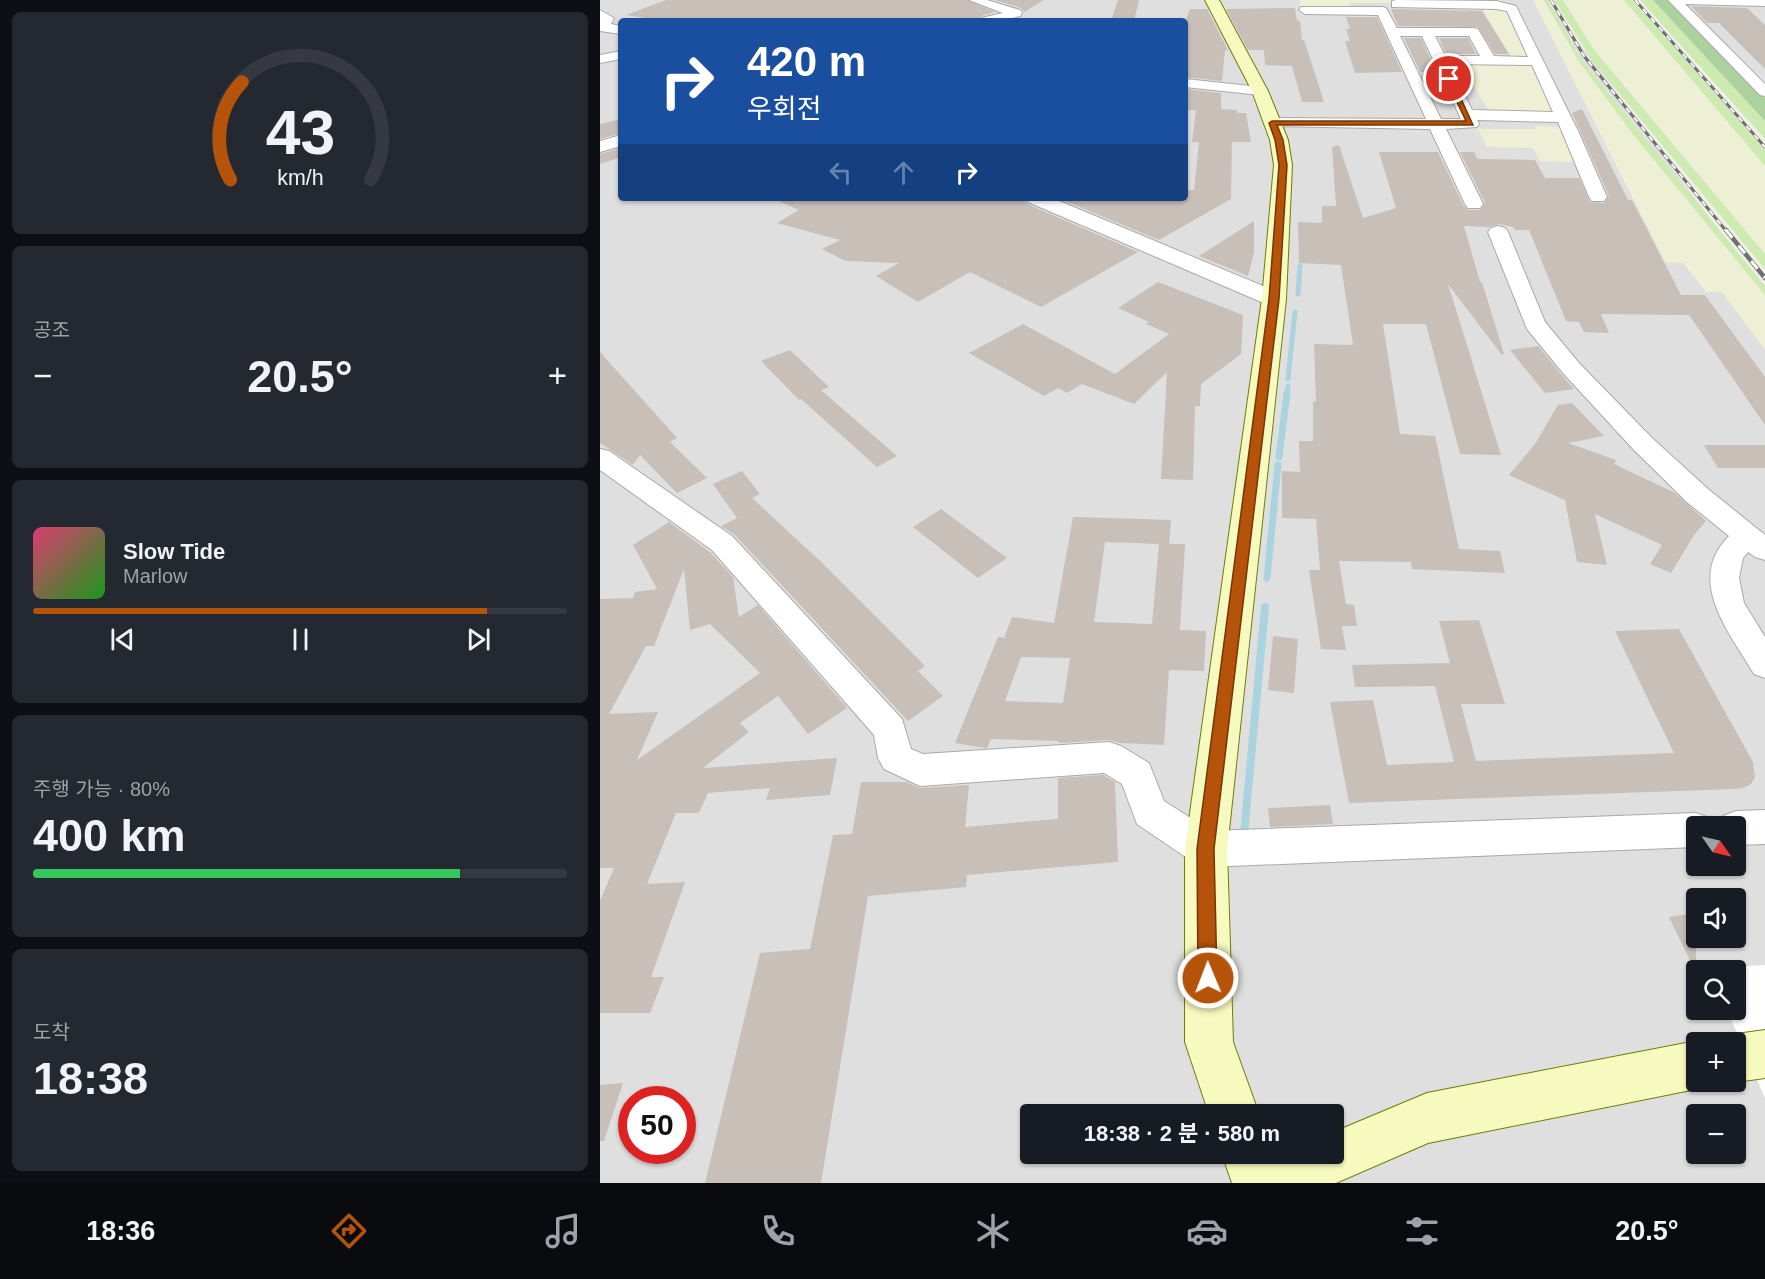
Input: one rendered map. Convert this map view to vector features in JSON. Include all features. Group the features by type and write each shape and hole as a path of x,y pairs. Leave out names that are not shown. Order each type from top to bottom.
{"main road":[{"path":"1212,0 1260,91 1279,140 1283,165 1274,299 1206,849 1209,1042 1231,1104"},
{"path":"1274,1183 1426,1118 1686,1067"},
{"path":"1251,1164 1258,1183"}],"street":[{"path":"600,4 608,0"},
{"path":"975,0 1016,13 997,18"},
{"path":"1674,0 1765,2"},
{"path":"1674,0 1765,92"},
{"path":"1396,4 1506,3 1514,11 1598,197"},
{"path":"1305,10 1382,11 1473,204"},
{"path":"601,23 618,29"},
{"path":"1392,32 1473,32 1489,60"},
{"path":"1272,123 1471,124 1426,32"},
{"path":"600,59 618,56"},
{"path":"1440,60 1536,61"},
{"path":"1188,82 1260,91"},
{"path":"1467,115 1562,117"},
{"path":"600,147 618,141"},
{"path":"1042,201 1274,299"},
{"path":"1498,232 1535,324 1571,368 1667,466 1756,543 1729,554 1724,578 1729,605 1765,665"},
{"path":"600,457 722,543 890,729 896,758 920,770 1109,757 1136,774 1150,812 1206,849 1686,830"},
{"path":"1746,828 1765,827"}],"shaded area":[{"path":"600,0 1547,0 1765,292 1765,1183 600,1183"},
{"path":"1681,0 1765,0 1765,81"}],"green space":[{"path":"1299,0 1501,0 1501,2 1349,3 1350,8 1301,8"},
{"path":"1533,0 1544,0 1578,60 1632,133 1765,295 1765,350 1722,292 1706,292 1683,263 1665,262"},
{"path":"1544,0 1548,0 1578,54 1601,84 1765,286 1765,295 1632,133 1578,60"},
{"path":"1554,0 1563,0 1595,51 1765,254 1765,269 1593,62"},
{"path":"1563,0 1624,0 1765,166 1765,254 1595,51"},
{"path":"1624,0 1632,0 1765,150 1765,166"},
{"path":"1640,0 1653,0 1765,121 1765,139"},
{"path":"1653,0 1669,0 1765,98 1765,121"},
{"path":"1481,7 1508,11 1528,57 1512,59"},
{"path":"1459,62 1534,65 1555,112 1490,113"},
{"path":"1535,126 1561,127 1579,162 1540,161 1533,148 1487,147 1478,129 1536,129"}],"pier":[{"path":"1765,965 1765,1098 1746,1054 1746,1032 1736,1032 1731,1020 1746,1020 1746,966"}],"building":[{"path":"666,0 967,0 995,12 979,18 646,18 626,15"},
{"path":"995,0 1044,0 1024,12 1021,8"},
{"path":"1118,0 1139,0 1135,18 1112,18"},
{"path":"1691,6 1747,8 1765,25 1765,69 1719,23 1707,23"},
{"path":"1295,8 1297,21 1300,21 1302,40 1304,40 1324,102 1302,102 1292,66 1265,65 1264,50 1248,50 1226,9"},
{"path":"1190,9 1207,9 1228,50 1225,50 1222,81 1188,77 1187,18"},
{"path":"1391,9 1482,11 1509,54 1495,54 1478,27 1398,26"},
{"path":"1346,17 1377,17 1402,72 1355,73 1345,41 1350,41 1346,29 1350,29"},
{"path":"1404,38 1421,38 1436,72 1420,72"},
{"path":"1439,38 1468,38 1476,54 1446,54"},
{"path":"1188,89 1221,93 1221,109 1246,113 1251,142 1232,142 1231,199 1159,240 1065,201 1188,201 1188,190 1194,190 1199,142 1192,142 1196,110 1188,110"},
{"path":"1582,109 1628,200 1632,200 1681,295 1705,295 1765,377 1765,425 1689,315 1601,314 1609,333 1584,332 1579,322 1566,321 1529,230 1515,230 1513,227 1499,224 1489,227 1464,226 1504,354 1502,355 1448,284 1501,455 1460,454 1426,324 1383,324 1400,434 1435,436 1459,549 1500,551 1505,573 1412,569 1411,562 1339,561 1346,604 1354,605 1357,626 1342,626 1346,650 1321,649 1309,570 1320,570 1316,519 1282,518 1282,471 1300,472 1299,441 1313,441 1313,401 1316,402 1314,344 1353,345 1341,265 1299,263 1298,222 1322,223 1322,206 1336,206 1332,147 1339,145 1363,218 1396,208 1379,152 1438,152 1463,205 1468,210 1480,210 1485,203 1460,152 1474,152 1477,159 1535,160 1545,178 1579,178 1590,202 1604,203 1609,196 1572,113"},
{"path":"618,120 618,134 600,139 600,124"},
{"path":"618,149 618,158 600,164 600,154"},
{"path":"779,201 1025,201 1027,204 1138,252 1041,307 970,272 918,302 876,276 899,263 845,261 822,249 840,240 777,223 799,210"},
{"path":"1254,221 1254,252 1248,276 1199,256"},
{"path":"1158,282 1243,315 1241,354 1201,384 1200,406 1195,406 1193,480 1161,479 1167,372 1134,404 1082,384 1067,393 1058,388 1044,396 969,353 1023,324 1115,374 1169,334 1118,308"},
{"path":"1538,346 1574,389 1545,393 1510,350"},
{"path":"790,350 829,387 821,390 897,456 877,467 801,399 799,400 761,361"},
{"path":"600,352 677,438 670,442 707,478 677,493 640,455 633,465 600,443"},
{"path":"1572,403 1604,436 1568,443 1616,460 1614,464 1675,493 1706,521 1694,535 1671,573 1650,564 1662,545 1595,514 1607,565 1577,562 1565,500 1509,475 1535,444 1558,405"},
{"path":"1704,445 1765,445 1765,468 1718,468"},
{"path":"742,471 760,494 752,498 819,560 925,666 918,671 943,696 908,721 734,534 721,526 737,518 713,484"},
{"path":"941,509 1007,558 978,578 913,527"},
{"path":"1073,517 1171,520 1169,544 1185,544 1180,630 1206,631 1204,671 1169,670 1164,745 1120,743 1109,740 1059,743 1059,741 991,739 985,748 955,743 998,637 1004,638 1012,617 1054,623","holes":["1105,542 1159,544 1152,624 1094,622","1021,657 1070,658 1063,703 1005,701"]},
{"path":"669,522 710,552 733,577 739,617 758,605 847,708 808,734 778,696 740,723 749,732 703,768 837,758 830,795 766,800 770,788 708,793 699,813 676,813 647,884 685,882 651,977 664,977 650,1013 600,1013 600,901 614,868 600,868 600,599 633,598 635,592 657,589 633,545","holes":["684,569 690,630 710,624 760,673 637,760 658,712 609,714 646,646 654,646"]},
{"path":"1479,620 1505,704 1461,704 1476,761 1674,753 1615,631 1679,629 1753,762 1755,777 1751,784 1733,789 1349,803 1330,702 1373,700 1387,765 1454,762 1435,686 1355,687 1352,665 1450,663 1439,621"},
{"path":"1273,636 1298,639 1294,693 1268,690"},
{"path":"1103,775 1115,782 1118,862 967,875 966,887 868,896 821,1183 705,1183 760,953 810,949 833,835 852,834 861,782 906,782 920,788 969,785 965,827 1058,819 1058,778"},
{"path":"1330,805 1333,824 1270,827 1268,808"},
{"path":"1686,914 1686,948 1696,948 1696,960 1690,960 1669,917"},
{"path":"623,1083 622,1086 618,1086 618,1098 604,1141 600,1141 600,1085"}],"waterway":[{"path":"1298,294 1300,266"},
{"path":"1288,379 1295,312"},
{"path":"1287,394 1288,386"},
{"path":"1279,457 1287,393"},
{"path":"1267,578 1278,465"},
{"path":"1244,834 1265,607"}],"railway":[{"path":"1551,0 1584,56 1727,232"},
{"path":"1635,0 1765,147"},
{"path":"1726,230 1765,278"}],"route":[{"path":"1208,978 1206,849 1274,299 1283,165 1279,140 1272,123 1471,124 1449,79"}]}
